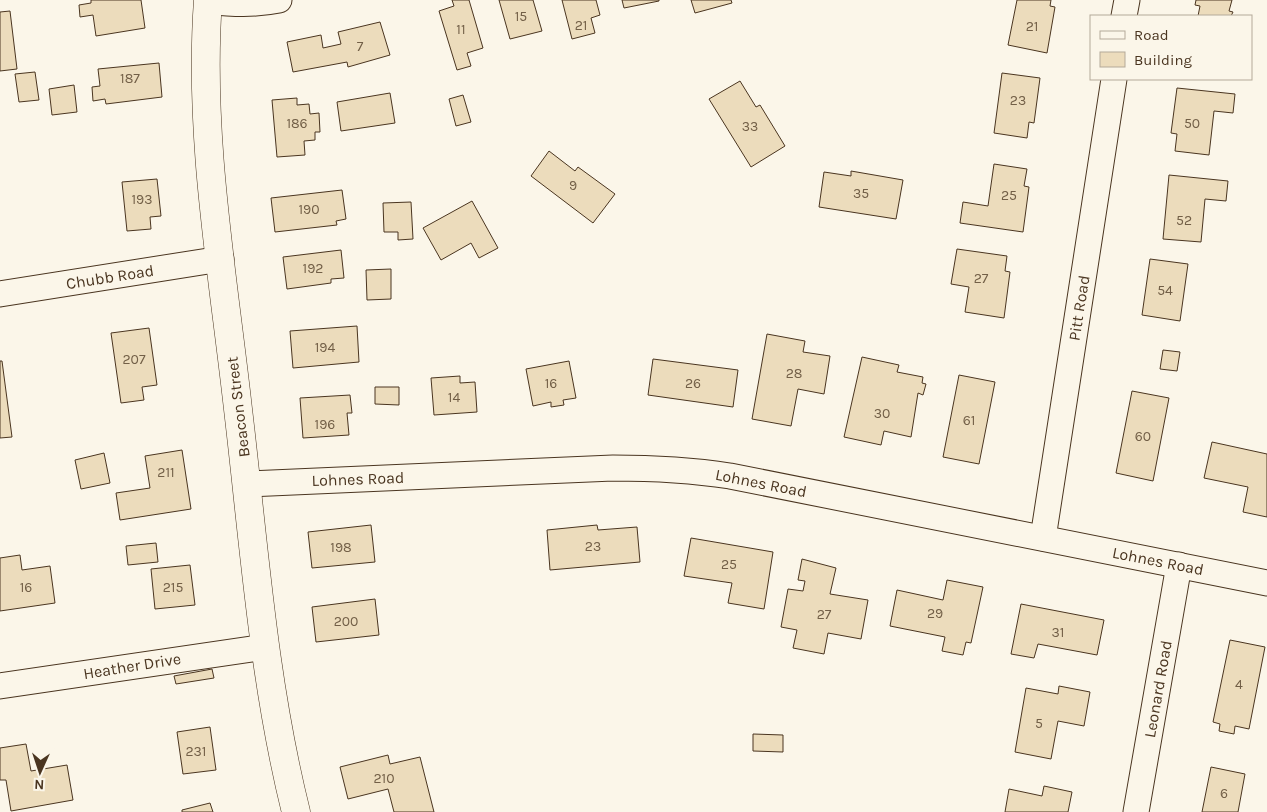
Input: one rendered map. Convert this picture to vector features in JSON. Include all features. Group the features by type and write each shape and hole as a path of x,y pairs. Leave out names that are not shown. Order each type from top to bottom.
{"street":[{"path":"208,0 234,4 258,4 278,0"},
{"name":"Beacon Street","path":"208,0 204,54 205,100 221,259 264,647 271,697 296,812"},
{"path":"1124,15 1126,0"},
{"name":"Pitt Road","path":"1043,538 1114,80"},
{"name":"Chubb Road","path":"0,294 221,259"},
{"name":"Lohnes Road","path":"247,484 653,468 730,476 1267,583"},
{"name":"Leonard Road","path":"1136,812 1180,566"},
{"name":"Heather Drive","path":"0,686 264,647"}],"building":[{"path":"91,0 141,0 145,28 96,36 93,15 80,17 79,5 91,3"},
{"path":"452,0 469,0 483,48 467,53 471,66 457,70 439,11 454,6"},
{"path":"499,0 533,0 542,31 510,39"},
{"path":"562,0 596,0 600,15 591,18 595,33 572,39"},
{"path":"622,0 659,0 659,1 624,8"},
{"path":"691,0 731,0 732,3 695,13"},
{"path":"1017,0 1051,0 1050,6 1055,7 1047,53 1008,45"},
{"path":"1196,0 1232,0 1229,11 1233,12 1232,15 1198,15 1200,6 1195,5"},
{"path":"10,11 17,69 0,71 0,12"},
{"path":"380,22 390,55 348,67 347,62 293,72 287,42 321,35 323,48 341,44 338,32"},
{"path":"159,63 162,97 106,104 105,99 93,101 92,87 100,86 98,69"},
{"path":"35,72 39,100 19,102 15,74"},
{"path":"1002,73 1040,78 1034,123 1029,122 1027,138 994,133"},
{"path":"740,81 756,107 760,105 785,146 751,167 709,99"},
{"path":"74,85 77,112 52,115 49,89"},
{"path":"1177,88 1235,94 1233,113 1214,111 1209,155 1175,151 1177,134 1171,133"},
{"path":"390,93 395,123 341,131 337,102"},
{"path":"463,95 471,122 456,126 449,99"},
{"path":"297,98 297,105 309,104 310,114 319,113 320,132 315,132 315,140 304,141 305,155 277,157 272,100"},
{"path":"549,151 575,171 578,167 615,194 593,223 531,176"},
{"path":"994,164 1027,169 1024,186 1029,187 1023,232 960,223 963,202 988,206"},
{"path":"851,171 903,180 896,219 819,207 824,172 851,176"},
{"path":"1169,175 1228,181 1226,201 1205,199 1201,242 1163,239"},
{"path":"157,179 161,216 150,217 151,229 127,231 122,182"},
{"path":"342,190 346,219 336,221 337,225 275,232 271,198"},
{"path":"472,201 498,248 479,258 471,243 441,260 423,228"},
{"path":"411,202 413,239 398,240 398,232 384,232 383,203"},
{"path":"957,249 1007,256 1005,271 1010,272 1004,318 965,312 969,287 951,284"},
{"path":"341,250 344,278 331,279 331,283 287,289 283,257"},
{"path":"1150,259 1188,264 1180,321 1142,315"},
{"path":"391,269 391,299 367,300 366,270"},
{"path":"357,326 359,362 293,368 290,331"},
{"path":"149,328 157,385 142,387 144,400 121,403 111,333"},
{"path":"767,334 805,341 803,352 830,356 824,394 798,389 791,426 752,419"},
{"path":"1163,350 1180,352 1177,371 1160,369"},
{"path":"862,357 899,365 897,372 923,377 922,383 926,384 923,395 918,393 911,437 884,431 881,445 844,437"},
{"path":"653,359 738,370 733,407 648,395"},
{"path":"0,361 2,361 12,437 0,438"},
{"path":"569,361 576,398 563,400 564,405 551,407 551,402 533,406 526,369"},
{"path":"959,375 995,382 979,464 943,457"},
{"path":"460,376 460,383 475,382 477,412 434,415 431,378"},
{"path":"375,387 399,387 399,405 375,404"},
{"path":"1132,391 1169,398 1153,481 1116,473"},
{"path":"350,395 352,413 347,413 349,435 303,438 300,398"},
{"path":"1212,442 1267,454 1267,517 1243,512 1248,487 1204,478"},
{"path":"182,450 191,509 120,520 116,493 150,488 145,456"},
{"path":"104,453 110,483 81,489 75,460"},
{"path":"371,525 375,562 312,568 308,532"},
{"path":"597,525 598,530 637,527 640,562 550,570 547,530"},
{"path":"691,538 773,552 764,609 728,603 732,583 684,576"},
{"path":"156,543 158,562 128,565 126,546"},
{"path":"20,555 22,570 50,566 55,603 0,611 0,558"},
{"path":"802,559 836,568 830,594 868,600 861,639 828,633 824,654 793,648 797,630 781,627 788,589 803,591 805,581 798,580"},
{"path":"190,565 195,605 155,609 151,569"},
{"path":"947,580 983,587 971,643 966,642 963,655 942,651 945,637 890,626 897,590 943,600"},
{"path":"375,599 379,635 316,642 312,607"},
{"path":"1021,604 1104,620 1097,655 1038,644 1034,658 1011,654"},
{"path":"1230,640 1265,647 1249,729 1235,726 1234,734 1219,731 1220,724 1213,722"},
{"path":"212,669 214,678 176,684 174,676"},
{"path":"1059,686 1090,692 1084,726 1058,721 1051,759 1015,752 1026,688 1058,694"},
{"path":"210,727 216,770 183,774 177,732"},
{"path":"753,734 783,735 783,752 753,751"},
{"path":"26,744 31,771 67,765 73,800 11,811 6,780 0,780 0,748"},
{"path":"388,755 390,764 420,757 434,812 394,812 388,789 348,799 340,767"},
{"path":"1211,767 1245,774 1238,812 1202,812"},
{"path":"1044,786 1072,792 1068,812 1005,812 1009,789 1042,796"},
{"path":"210,803 213,812 182,812 182,810"}]}
